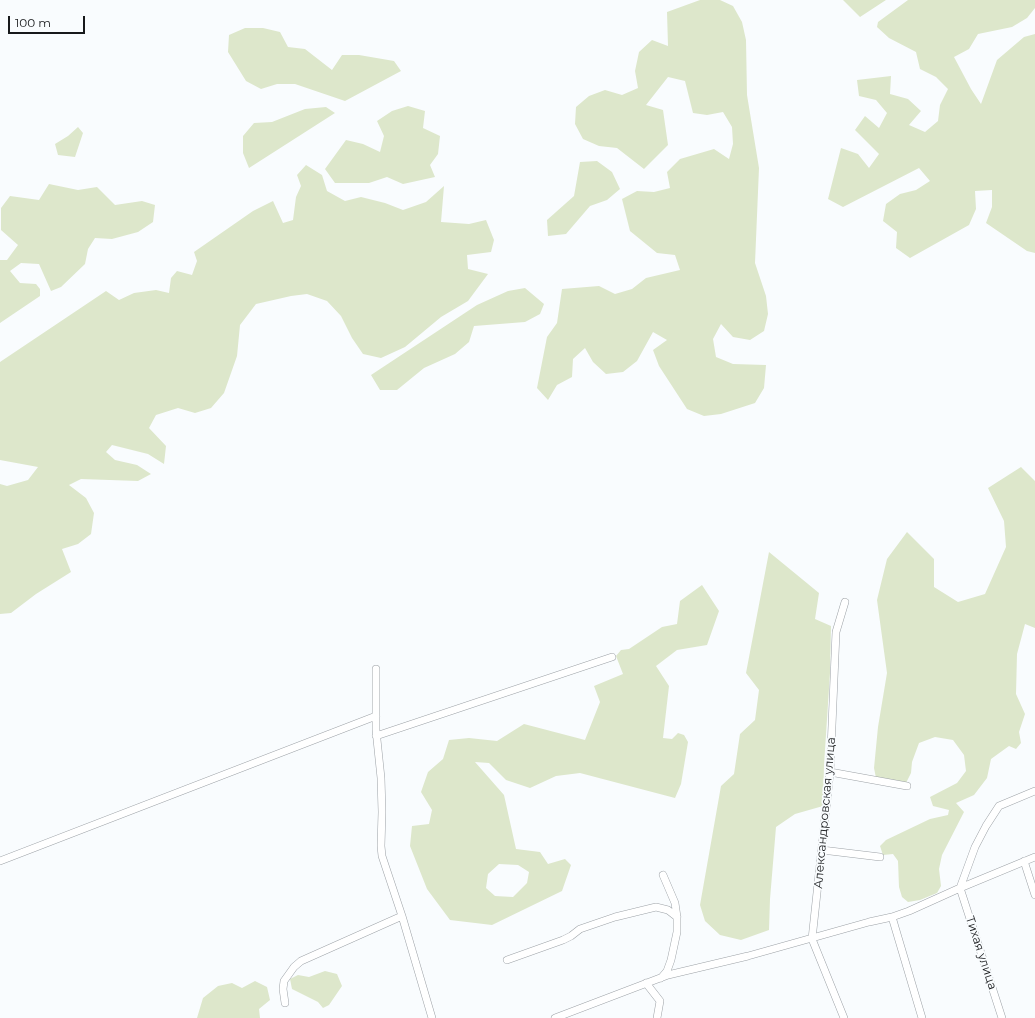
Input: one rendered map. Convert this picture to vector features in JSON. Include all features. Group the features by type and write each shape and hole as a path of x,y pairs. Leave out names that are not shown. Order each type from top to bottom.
{"street":[{"name":"Александровская улица","path":"844,1018 812,939 830,772 836,632 845,602"},
{"path":"376,736 612,657"},
{"path":"376,669 376,736 382,812 382,856 402,916 432,1018"},
{"path":"0,861 376,716"},
{"path":"830,772 907,786"},
{"path":"960,888 975,847 999,806 1035,791"},
{"path":"822,850 880,857"},
{"path":"555,1018 661,978 691,969 748,956 892,917 1035,857"},
{"path":"1024,861 1035,895"},
{"path":"661,978 671,960 677,932 677,917 673,899 663,875"},
{"name":"Тихая улица","path":"960,888 1002,1018"},
{"path":"507,960 563,940 580,929 615,917 656,907 668,910 677,917"},
{"path":"285,1003 282,989 284,981 294,967 301,961 402,916"},
{"path":"892,917 922,1018"},
{"path":"650,982 660,1001 657,1018"}],"green space":[{"path":"700,0 720,0 733,6 742,22 746,40 747,95 759,168 755,263 766,296 768,314 764,331 750,340 733,337 721,324 713,339 716,357 733,364 766,365 764,388 755,403 721,414 704,416 687,409 659,366 653,350 667,340 653,332 637,361 623,372 606,374 593,362 585,348 573,359 572,377 557,385 548,400 537,388 547,337 557,323 562,289 599,286 615,294 632,289 646,278 680,270 675,255 657,253 630,231 622,199 637,191 654,192 670,188 667,172 680,159 714,149 729,159 733,144 732,127 723,112 707,115 693,113 685,81 668,77 646,105 663,110 668,145 644,169 617,148 599,146 583,139 575,124 576,107 589,96 605,90 622,95 638,88 635,71 639,52 652,40 668,46 667,12"},
{"path":"843,0 886,0 860,17"},
{"path":"908,0 1035,0 1035,8 1027,18 1012,27 978,34 969,49 954,57 981,104 997,60 1024,37 1035,34 1035,253 1027,251 986,223 992,207 992,190 975,191 976,209 969,225 910,258 896,248 897,232 883,221 886,204 900,194 916,190 930,181 919,168 843,207 828,199 841,148 858,154 869,168 879,154 855,130 865,116 879,128 887,113 876,100 859,96 857,80 891,76 890,94 908,99 921,111 909,125 925,132 938,121 940,105 948,89 936,77 920,69 916,52 889,38 877,27 878,22"},
{"path":"245,28 263,28 280,32 288,47 305,49 332,70 342,55 359,55 394,61 401,71 345,101 295,84 277,84 261,89 246,81 228,52 229,35"},
{"path":"408,106 425,111 423,128 440,136 438,154 430,165 435,177 403,184 387,177 369,183 335,183 325,169 346,140 363,144 380,152 384,136 377,121 392,111"},
{"path":"326,107 335,113 249,168 243,153 243,136 254,123 272,122 305,109"},
{"path":"78,127 83,133 75,157 58,155 55,144 68,136"},
{"path":"597,161 612,172 620,189 607,200 590,206 566,234 548,236 547,220 574,196 580,162"},
{"path":"306,165 322,175 327,191 345,201 361,197 385,203 403,210 426,202 444,186 441,222 469,224 486,220 494,240 491,252 467,255 468,269 488,274 468,301 441,317 405,347 381,358 363,354 352,338 341,316 327,301 307,294 256,304 240,325 237,356 224,393 211,408 195,413 178,408 156,415 149,428 166,446 164,464 148,454 112,445 106,452 115,460 137,465 151,474 138,481 81,479 69,485 86,498 94,513 91,534 78,544 62,549 71,572 36,594 11,613 0,614 0,484 7,486 28,480 38,467 0,460 0,362 106,291 119,300 134,293 156,290 169,293 171,278 177,271 192,275 197,261 194,252 253,211 273,201 283,223 293,220 296,197 301,186 297,175"},
{"path":"49,184 78,190 97,187 115,205 142,201 155,205 153,222 138,232 112,239 95,238 88,249 85,264 61,287 51,291 39,264 21,263 10,271 20,283 36,284 40,289 40,296 0,323 0,260 7,260 18,245 1,230 1,208 10,196 39,200"},
{"path":"525,288 544,304 540,314 525,322 474,326 469,342 455,354 424,368 397,390 380,390 371,375 477,305 508,291"},
{"path":"1021,467 1035,481 1035,628 1025,624 1017,654 1016,694 1025,714 1019,732 1021,743 1016,749 1009,746 991,759 987,778 974,795 956,803 964,812 942,855 939,869 941,886 937,893 920,900 908,902 902,897 899,887 898,861 893,854 883,855 880,846 886,840 930,819 948,815 949,810 933,806 930,797 957,783 966,771 964,755 953,740 935,737 919,743 912,762 911,773 906,783 876,778 874,768 878,727 887,673 877,600 887,559 907,532 934,559 934,587 958,602 985,594 1006,547 1004,521 988,488"},
{"path":"769,552 819,593 815,619 831,626 823,806 795,814 776,827 769,930 741,940 720,935 705,921 700,905 721,786 734,774 740,734 755,720 759,690 746,673"},
{"path":"702,585 719,611 707,645 677,650 656,666 669,686 663,738 672,739 678,733 684,735 688,742 681,784 675,798 580,773 556,776 530,788 506,780 489,763 475,762 504,795 516,849 540,852 548,864 565,859 571,865 562,891 492,925 450,920 427,889 410,846 412,826 429,824 432,810 421,792 428,772 443,759 449,740 469,738 497,741 524,724 585,740 600,702 594,686 623,674 616,656 621,650 629,649 662,627 677,624 680,601","holes":["499,864 518,865 529,872 527,883 513,897 495,896 486,888 488,874"]},
{"path":"325,971 337,974 342,986 329,1005 323,1008 318,1002 292,989 290,979 298,975 309,977"},
{"path":"255,981 267,987 270,1000 259,1009 260,1018 197,1018 203,998 218,986 232,983 242,988"}]}
